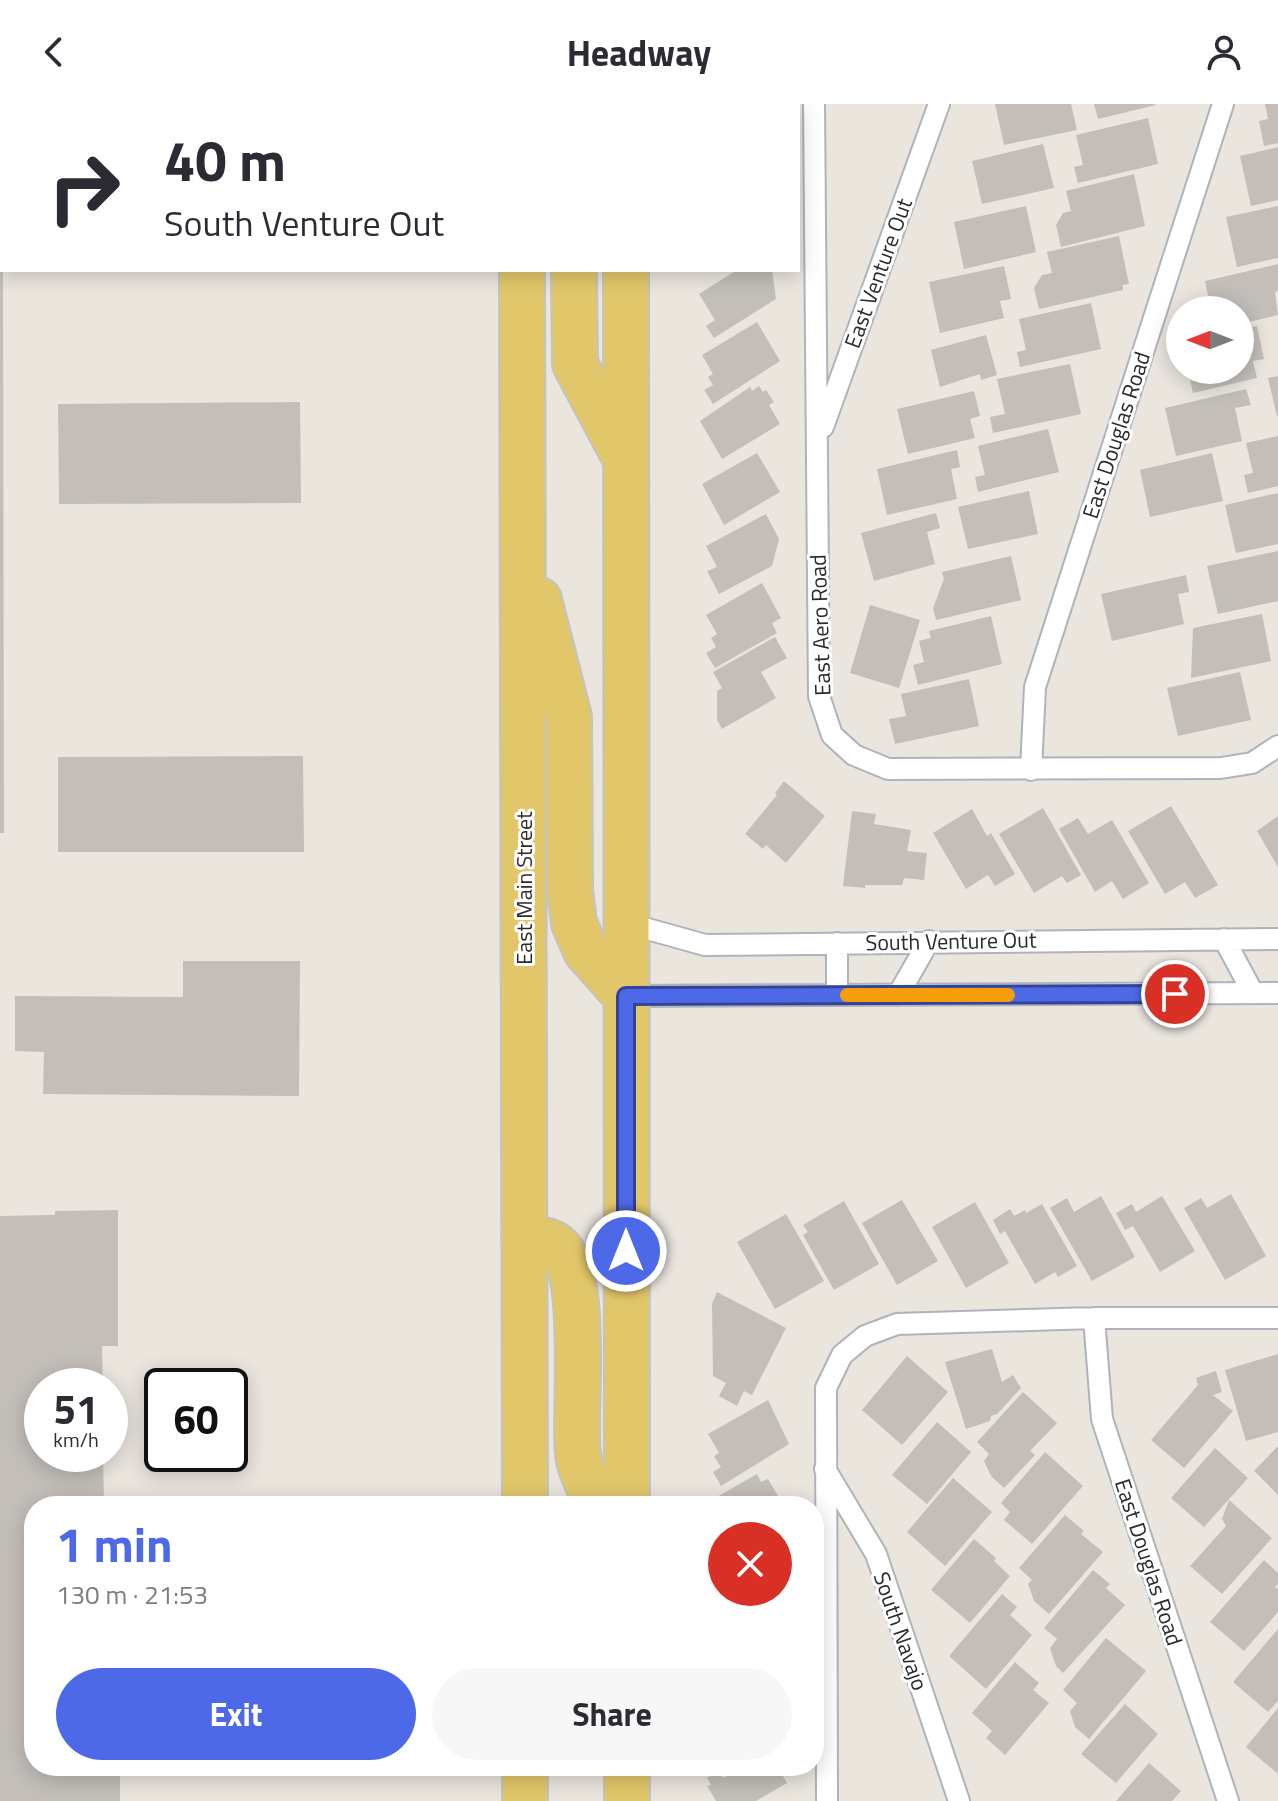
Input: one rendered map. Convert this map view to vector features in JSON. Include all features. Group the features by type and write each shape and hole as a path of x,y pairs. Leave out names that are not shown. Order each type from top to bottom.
{"main road":[{"name":"East Main Street","path":"522,272 525,1496"},
{"path":"574,272 575,364 626,460"},
{"path":"626,272 627,1496"},
{"path":"523,536 569,717 570,891 574,923 586,951 626,996"},
{"path":"524,1239 539,1239 555,1245 565,1256 572,1279 577,1320 578,1456 593,1496"},
{"path":"525,1776 525,1801"},
{"path":"627,1776 627,1801"}],"lane":[{"name":"East Aero Road","path":"814,104 819,696 832,735 854,755 888,769 1221,768 1252,763 1277,748"},
{"name":"East Venture Out","path":"817,442 939,104"},
{"name":"East Douglas Road","path":"1031,770 1035,687 1223,104"},
{"name":"South Venture Out","path":"626,923 705,945 1278,939"},
{"path":"1224,939 1253,993"},
{"path":"898,995 929,941"},
{"path":"837,943 837,995"},
{"path":"626,996 1278,993"},
{"name":"East Douglas Road","path":"1094,1318 1102,1419 1228,1801"},
{"path":"827,1801 826,1388 842,1355 865,1336 897,1324 1094,1318 1278,1318"},
{"name":"South Navajo","path":"825,1469 876,1554 959,1801"}],"building":[{"path":"995,104 1071,104 1077,130 1004,145"},
{"path":"1094,104 1155,104 1156,105 1098,119"},
{"path":"1265,104 1278,104 1278,143 1264,146 1259,121 1268,119"},
{"path":"1148,118 1158,164 1078,183 1074,167 1083,165 1076,135"},
{"path":"1043,144 1054,188 982,204 972,161"},
{"path":"1278,147 1278,200 1251,206 1240,156"},
{"path":"1134,174 1145,226 1061,247 1056,225 1063,213 1071,211 1066,191"},
{"path":"1026,206 1036,252 964,269 954,222"},
{"path":"1278,206 1278,258 1237,267 1226,217"},
{"path":"1119,236 1129,284 1123,285 1123,290 1039,309 1034,288 1042,275 1052,273 1047,252"},
{"path":"1278,264 1278,291 1275,292 1278,315 1254,321 1254,296 1208,296 1205,281"},
{"path":"1004,266 1011,299 1000,301 1004,318 940,333 929,282"},
{"path":"0,272 3,272 4,833 0,833"},
{"path":"734,272 772,272 776,299 714,338 706,326 715,320 699,294"},
{"path":"1091,303 1101,349 1020,367 1017,352 1026,350 1019,319"},
{"path":"757,322 780,361 713,404 704,390 713,385 708,377 713,374 702,355"},
{"path":"1257,326 1264,359 1254,361 1254,327"},
{"path":"986,335 997,375 981,380 980,374 940,387 931,350"},
{"path":"1070,364 1081,414 993,433 990,417 1005,414 997,379"},
{"path":"1278,376 1278,416 1277,416 1268,378"},
{"path":"1191,384 1231,384 1193,393"},
{"path":"759,386 774,402 769,405 780,424 722,459 700,421 750,387 752,391"},
{"path":"1246,389 1251,405 1235,408 1242,441 1176,456 1165,408"},
{"path":"974,391 980,416 970,419 975,438 908,454 897,409"},
{"path":"300,402 301,503 59,504 58,404"},
{"path":"1048,429 1059,472 978,492 975,477 985,475 978,446"},
{"path":"1278,436 1278,486 1248,493 1244,475 1253,473 1246,443"},
{"path":"957,450 960,467 951,469 957,499 887,515 877,469"},
{"path":"757,453 780,492 724,525 702,484"},
{"path":"1212,453 1223,501 1150,517 1140,470"},
{"path":"1029,491 1038,534 968,549 958,507"},
{"path":"1278,493 1278,544 1236,553 1225,505"},
{"path":"936,513 940,528 927,532 935,564 874,581 861,533"},
{"path":"766,514 779,539 772,566 719,594 707,571 717,567 706,546"},
{"path":"1278,551 1278,601 1218,614 1207,566"},
{"path":"1011,556 1021,600 936,620 933,608 944,579 942,572"},
{"path":"1186,575 1189,592 1178,594 1184,624 1112,641 1101,594"},
{"path":"762,583 781,618 772,623 777,633 715,668 706,653 716,647 711,638 717,634 706,615"},
{"path":"870,605 920,620 899,688 850,673"},
{"path":"1262,614 1271,661 1191,678 1193,628"},
{"path":"991,616 1002,664 918,685 913,665 924,662 919,641 931,638 929,631"},
{"path":"775,637 787,658 761,672 776,698 722,729 717,720 717,691 722,688 713,672"},
{"path":"1240,672 1251,720 1178,736 1167,688"},
{"path":"969,679 979,726 895,744 889,719 906,716 901,694"},
{"path":"303,756 304,852 58,852 58,757"},
{"path":"784,781 825,816 786,863 766,845 763,849 745,834 777,795 775,793"},
{"path":"1171,806 1218,885 1195,898 1185,882 1165,894 1128,831"},
{"path":"1043,808 1081,875 1067,883 1062,876 1034,893 999,834"},
{"path":"972,809 987,836 991,833 1015,874 995,886 988,875 966,889 933,833"},
{"path":"852,811 876,814 874,824 911,830 907,851 927,853 924,880 904,878 902,885 865,885 865,888 843,886"},
{"path":"1278,816 1278,867 1257,831"},
{"path":"1078,818 1088,834 1112,820 1149,883 1123,899 1112,881 1095,892 1059,829"},
{"path":"183,961 300,961 299,1096 43,1094 44,1052 15,1051 15,996 183,997"},
{"path":"1231,1194 1266,1256 1225,1280 1184,1208 1201,1198 1207,1208"},
{"path":"1101,1196 1135,1257 1092,1281 1050,1208 1067,1198 1074,1212"},
{"path":"1162,1196 1195,1251 1160,1272 1133,1226 1125,1230 1116,1213 1132,1204 1136,1212"},
{"path":"902,1200 938,1261 897,1285 862,1223"},
{"path":"844,1201 879,1264 834,1290 803,1235 808,1232 803,1225"},
{"path":"975,1202 1009,1263 966,1288 932,1227"},
{"path":"1042,1204 1077,1266 1058,1277 1055,1272 1035,1284 1005,1231 1000,1234 993,1220 1010,1209 1014,1216"},
{"path":"118,1210 118,1346 102,1346 103,1368 24,1368 24,1472 103,1472 104,1496 24,1496 24,1776 120,1776 120,1801 0,1801 0,1216 55,1215 55,1211"},
{"path":"786,1214 824,1281 775,1309 737,1242"},
{"path":"717,1292 786,1328 752,1395 744,1391 737,1406 719,1396 726,1383 713,1376 712,1304"},
{"path":"992,1349 1002,1382 1013,1375 1021,1388 997,1414 991,1416 990,1421 966,1429 945,1362"},
{"path":"1278,1354 1278,1432 1246,1441 1225,1370"},
{"path":"907,1356 948,1392 902,1445 862,1410"},
{"path":"1216,1371 1222,1392 1213,1395 1233,1411 1184,1468 1151,1440 1198,1385 1196,1378"},
{"path":"1023,1392 1057,1423 1030,1451 1035,1455 1004,1488 991,1476 984,1461 989,1454 977,1442"},
{"path":"768,1400 789,1444 721,1486 713,1472 721,1467 714,1456 719,1453 708,1434"},
{"path":"937,1422 971,1452 927,1504 892,1475"},
{"path":"1278,1446 1278,1495 1254,1471"},
{"path":"1215,1448 1248,1478 1204,1527 1171,1498"},
{"path":"1045,1452 1083,1486 1032,1544 1004,1520 1010,1512 1001,1503"},
{"path":"757,1474 761,1482 768,1479 778,1496 718,1496"},
{"path":"953,1478 992,1512 945,1566 907,1532"},
{"path":"1229,1500 1272,1538 1222,1594 1190,1566 1226,1526 1222,1519"},
{"path":"1065,1515 1084,1531 1081,1534 1103,1552 1049,1614 1034,1601 1028,1584 1032,1580 1019,1568"},
{"path":"974,1539 996,1558 994,1561 1010,1576 970,1623 931,1590"},
{"path":"1264,1560 1278,1573 1275,1587 1278,1589 1278,1612 1244,1651 1210,1622"},
{"path":"1093,1570 1110,1584 1106,1588 1125,1605 1063,1673 1056,1666 1050,1648 1057,1639 1044,1628"},
{"path":"1002,1594 1017,1607 1010,1615 1032,1635 986,1689 949,1656"},
{"path":"1278,1629 1278,1701 1268,1712 1233,1682"},
{"path":"1106,1638 1146,1671 1089,1739 1075,1727 1070,1711 1077,1703 1063,1690"},
{"path":"1015,1662 1039,1683 1033,1690 1049,1703 1005,1755 986,1738 992,1731 972,1713"},
{"path":"1125,1704 1158,1734 1116,1783 1081,1754"},
{"path":"1278,1708 1278,1774 1246,1747"},
{"path":"1149,1763 1181,1791 1172,1801 1116,1801"},
{"path":"783,1776 787,1783 756,1801 716,1801 707,1786 711,1785 707,1778"}],"slow traffic":[{"path":"847,995 1008,995"}],"route":[{"path":"626,1251 626,996 1175,994"}]}
